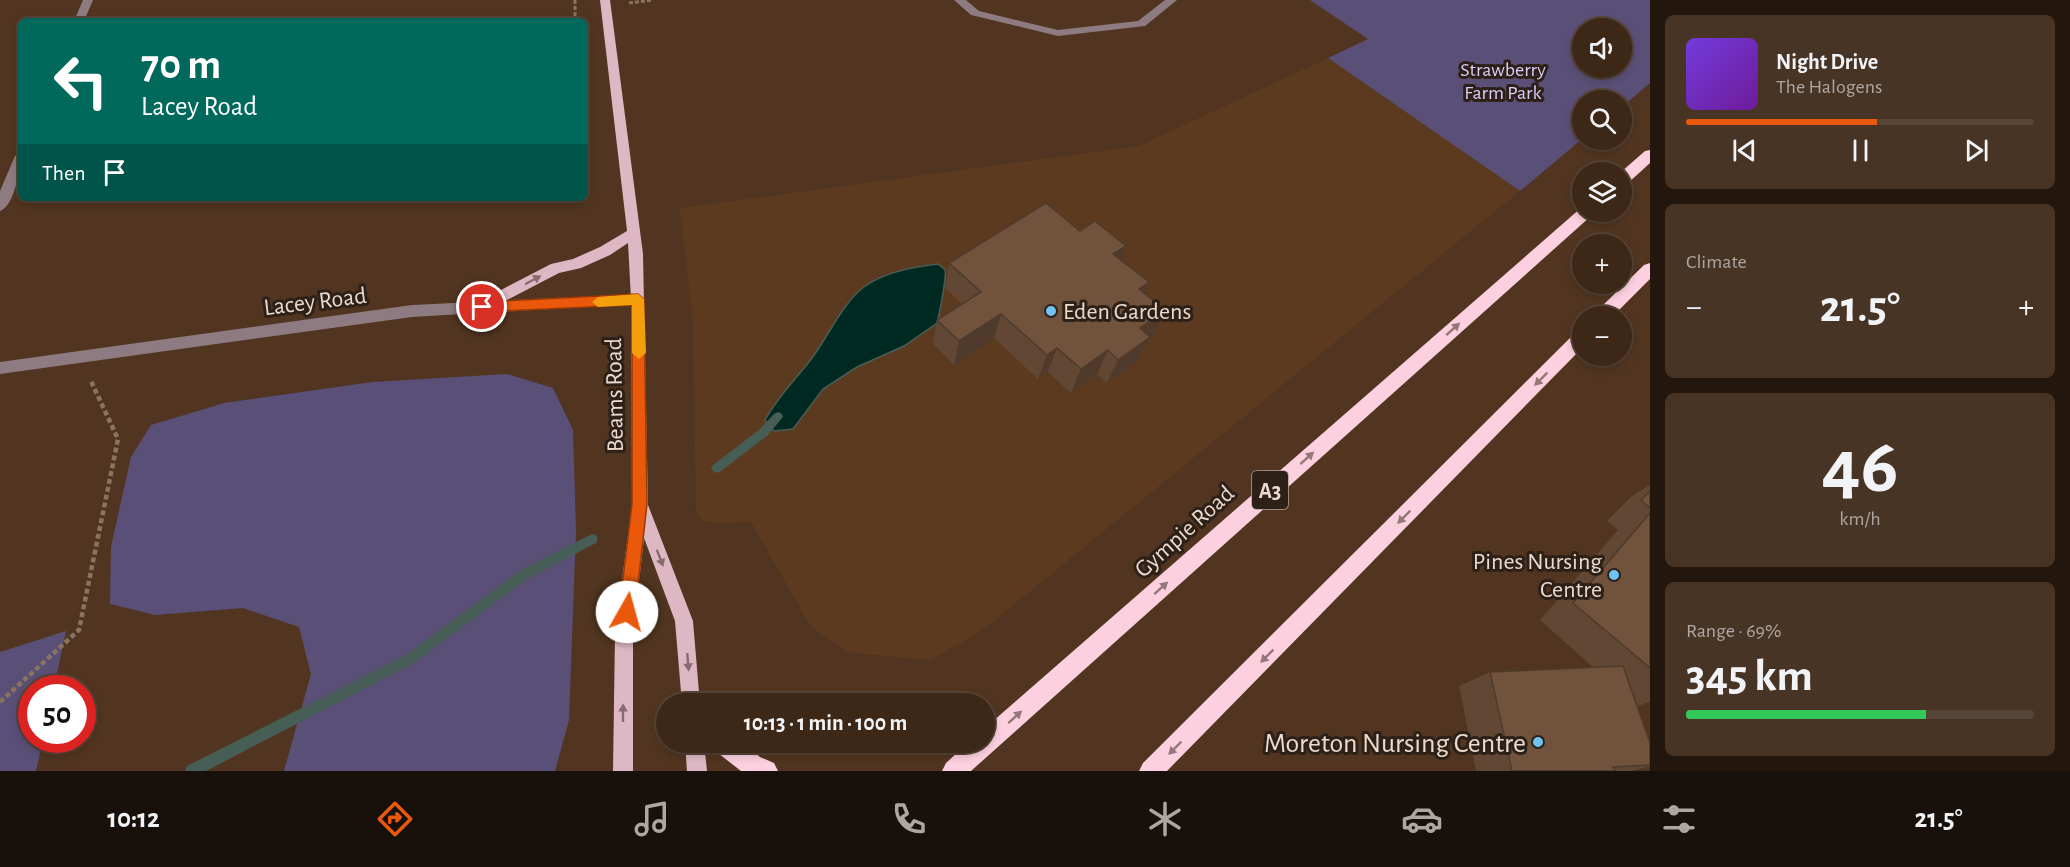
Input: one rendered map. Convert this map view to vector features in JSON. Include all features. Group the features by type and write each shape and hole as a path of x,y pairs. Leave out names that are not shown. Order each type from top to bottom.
{"highway":[{"path":"1632,171 1650,155"},
{"name":"Gympie Road","path":"951,771 1575,222"},
{"path":"1613,306 1650,269"},
{"path":"1151,771 1572,347"},
{"path":"736,753 752,765 766,771"}],"main road":[{"name":"Beams Road","path":"605,0 633,233 638,299 639,504 624,634 623,771"},
{"path":"482,307 556,268 576,264 605,252 633,233"},
{"name":"Beams Road","path":"639,504 684,621 690,693"},
{"path":"695,753 697,771"}],"street":[{"path":"80,18 88,0"},
{"path":"959,0 975,13 1058,33 1141,24 1172,0"},
{"path":"0,206 18,163"},
{"name":"Lacey Road","path":"0,368 412,311 638,299"}],"path":[{"path":"574,0 575,18"},
{"path":"0,702 79,630 118,439 90,379"}],"shaded area":[{"path":"1328,58 1520,191 984,629 931,660 851,653 811,627 751,522 715,523 701,520 696,509 693,321 680,208 1139,146"}],"green space":[{"name":"Strawberry Farm Park","path":"1310,0 1650,0 1650,83 1632,98 1632,90 1572,90 1572,147 1520,191 1328,58 1368,39"},
{"path":"507,374 553,388 573,430 576,530 569,720 555,771 284,771 311,674 299,627 243,608 155,615 110,604 111,547 131,457 151,425 224,403 372,382"},
{"path":"66,631 57,675 18,675 18,753 40,753 36,771 0,771 0,652"}],"water":[{"path":"938,264 945,273 937,323 904,346 857,367 823,389 793,429 774,431 765,420 856,294 872,282 890,274"}],"building":[{"name":"Eden Gardens","path":"1046,203 1080,231 1095,221 1126,246 1113,254 1149,282 1139,289 1165,310 1140,328 1150,337 1118,360 1108,350 1081,369 1057,348 1047,355 1001,314 959,341 937,320 981,292 949,263"},
{"path":"1650,491 1650,508 1641,500"},
{"path":"1650,513 1650,668 1573,603"},
{"path":"1623,666 1650,743 1650,765 1613,767 1615,771 1512,771 1490,672"}],"waterway":[{"path":"717,468 763,433 778,417"},
{"path":"192,771 410,659 523,575 592,539"}],"slow traffic":[{"path":"598,302 638,299 639,353"}],"place":[{"name":"Eden Gardens","path":"1051,311"},
{"name":"Pines Nursing Centre","path":"1614,575"},
{"name":"Moreton Nursing Centre","path":"1538,742"}],"route":[{"path":"482,307 638,299 639,504 627,612"}]}
